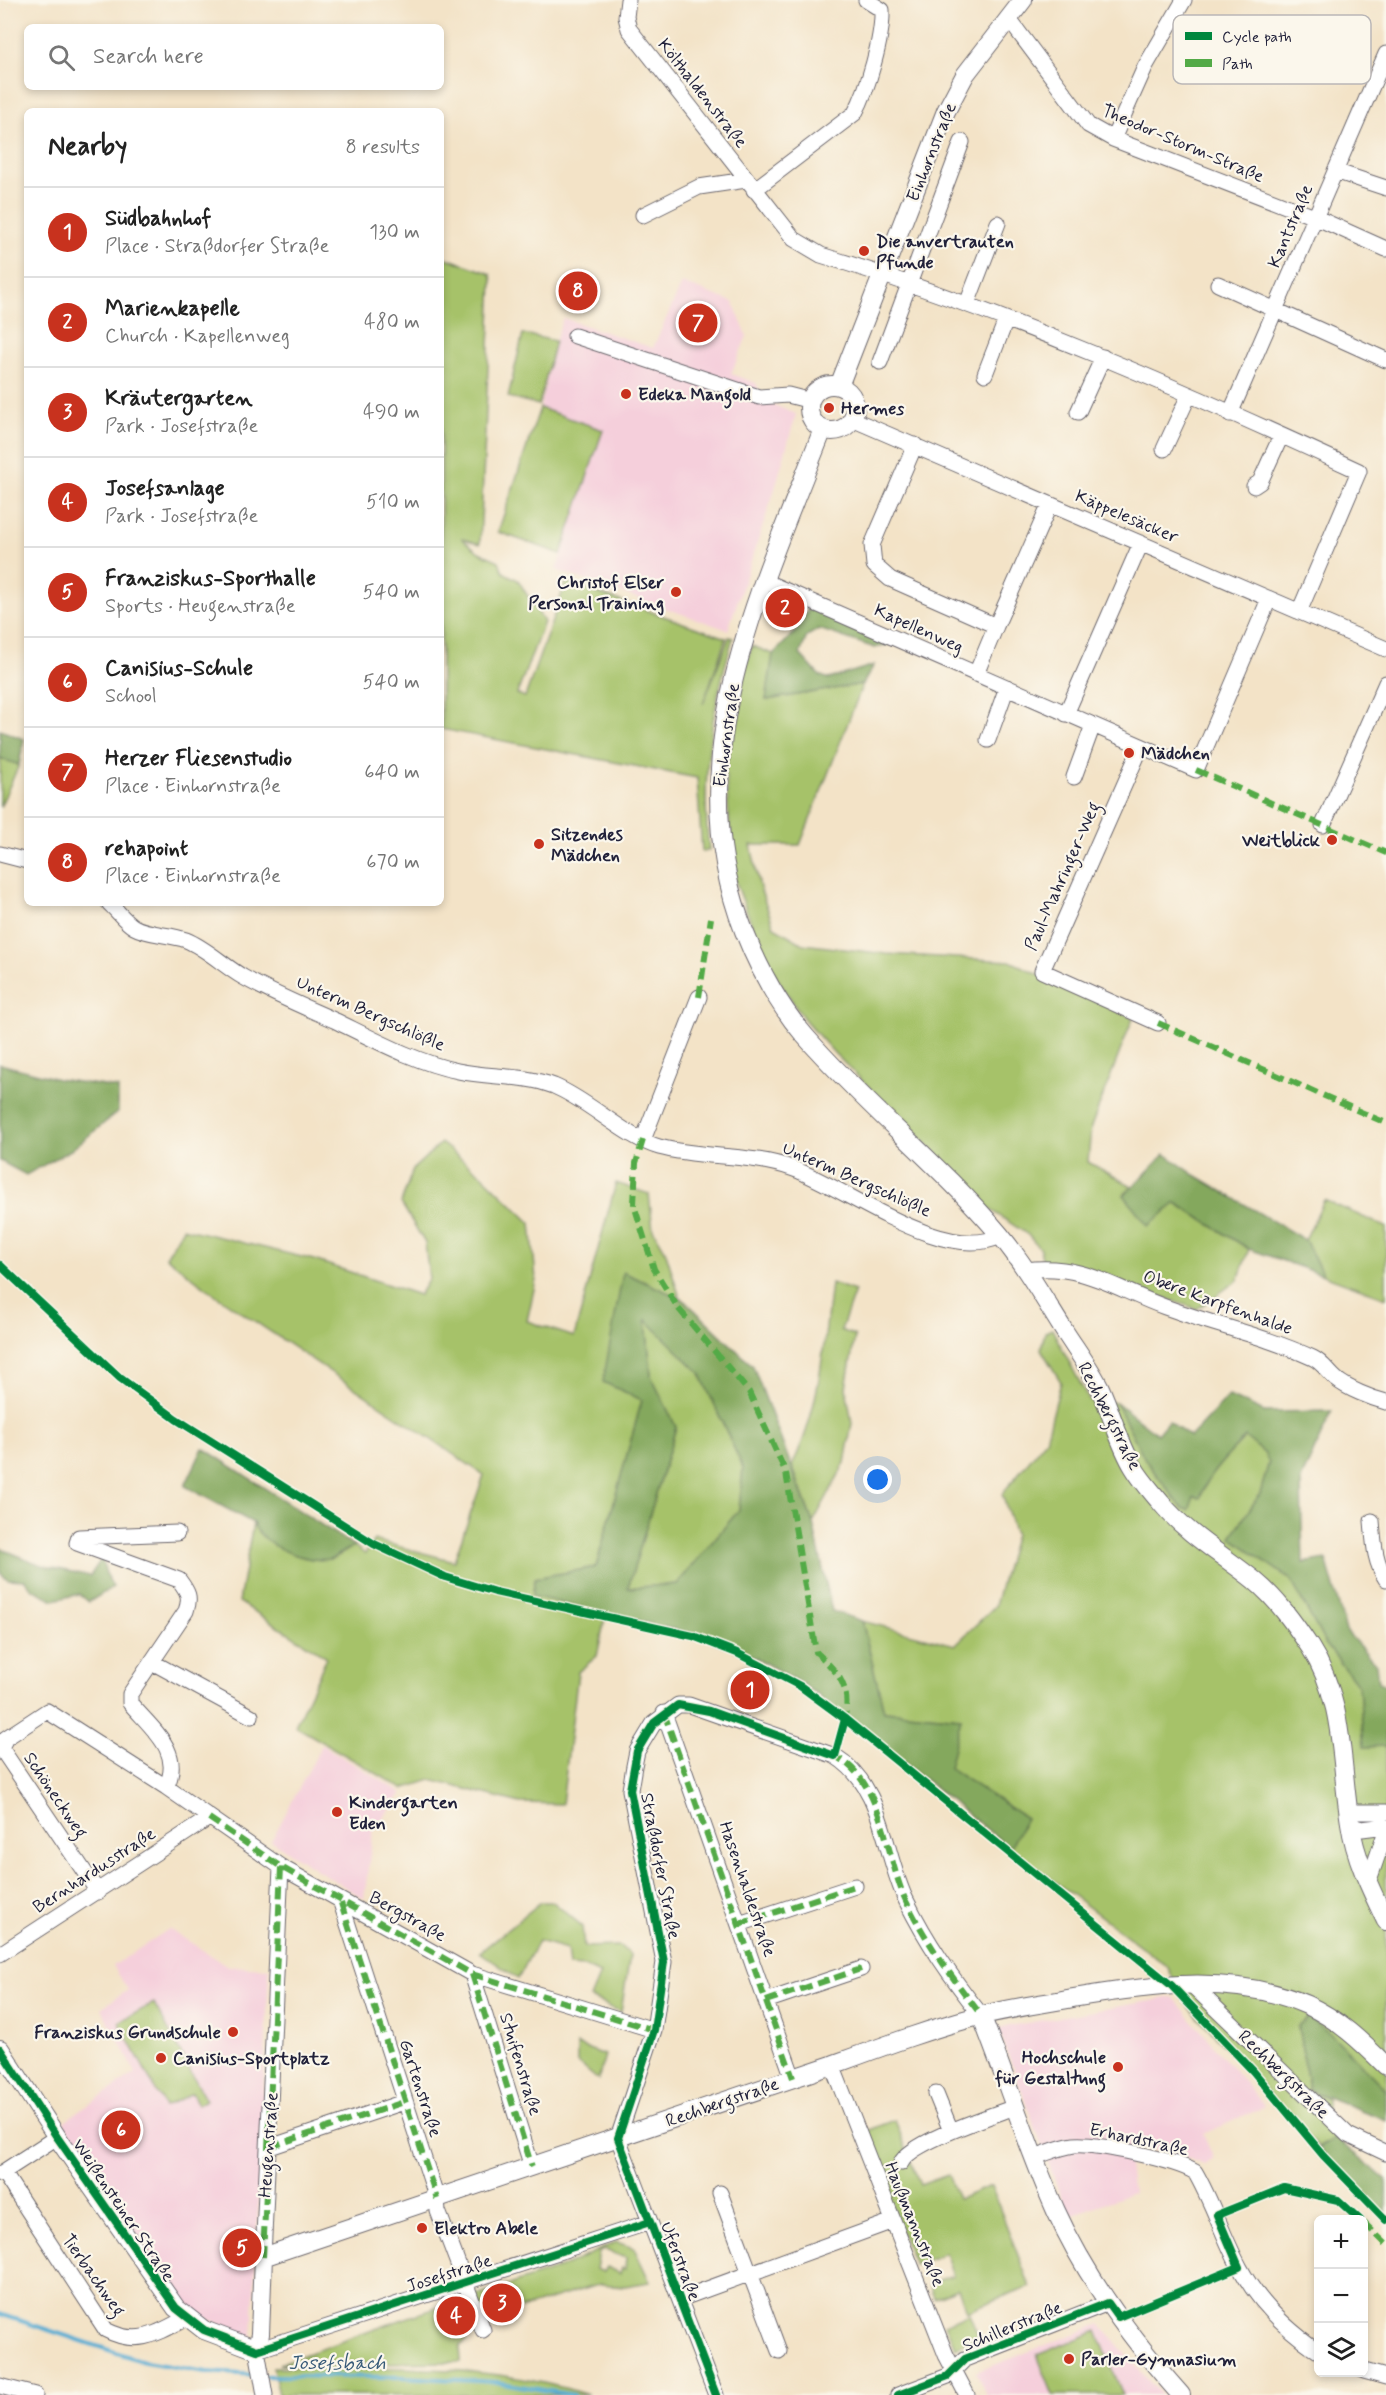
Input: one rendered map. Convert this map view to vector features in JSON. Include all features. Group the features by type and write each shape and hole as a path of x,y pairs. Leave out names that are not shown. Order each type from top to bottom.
{"main road":[{"name":"Einhornstraße","path":"838,386 946,111 965,75 1023,0"},
{"path":"824,386 838,386 846,389 854,401 852,419 843,428 823,429 811,417 810,401 817,390 824,386"},
{"name":"Einhornstraße","path":"805,1037 783,1008 758,964 730,892 722,853 717,798 728,703 744,638 823,429"},
{"name":"Rechbergstraße","path":"805,1037 950,1181 1000,1236 1026,1270 1098,1384 1135,1469 1165,1508 1199,1539 1255,1581 1278,1602 1324,1670 1335,1704 1344,1756 1349,1818 1368,1883 1386,1921"},
{"name":"Rechbergstraße","path":"263,2252 437,2199 832,2065 919,2033 981,2015 1115,1991 1191,1984 1254,1989 1305,2005 1331,2018 1386,2066"},
{"path":"981,2015 1034,2157 1065,2230 1128,2332 1181,2395"},
{"name":"Weißensteiner Straße","path":"0,2049 162,2292 186,2318 204,2330 258,2357"},
{"name":"Heugenstraße","path":"258,2357 263,2252"}],"street":[{"name":"Költhaldenstraße","path":"628,0 626,17 629,29 750,185 801,245 821,255 967,304 1103,357 1359,471 1299,612"},
{"path":"643,216 699,187 750,185 855,113 863,95 882,25 882,10 867,0"},
{"path":"1175,15 1184,0"},
{"name":"Theodor-Storm-Straße","path":"1008,18 1088,125 1113,139 1317,218 1386,249"},
{"path":"1113,139 1145,67 1173,19"},
{"name":"Kantstraße","path":"1230,414 1317,218 1386,54"},
{"path":"880,362 962,142"},
{"path":"1335,171 1386,188"},
{"path":"967,304 998,223"},
{"path":"1218,284 1386,360"},
{"path":"985,374 1006,320"},
{"path":"575,336 759,397 788,395 810,401"},
{"path":"1078,412 1103,357"},
{"path":"1164,449 1189,394"},
{"name":"Käppelesäcker","path":"852,419 1386,650"},
{"path":"1254,486 1260,482 1281,436"},
{"path":"915,445 872,545 874,565 890,579 996,626"},
{"path":"976,674 1050,504"},
{"path":"1066,714 1141,543"},
{"name":"Kapellenweg","path":"764,581 1196,770 1269,599"},
{"path":"1323,825 1386,683"},
{"path":"988,740 1007,687"},
{"path":"1074,777 1093,725"},
{"name":"Paul-Mahringer-Weg","path":"1141,747 1042,971 1158,1023"},
{"path":"0,854 24,860"},
{"name":"Unterm Bergschlößle","path":"112,906 134,927 187,940 244,978 398,1050 457,1071 507,1075 552,1086 578,1097 643,1140 658,1147 703,1155 755,1158 793,1169 833,1186 882,1214 911,1227 963,1243 975,1245 1000,1236"},
{"path":"643,1140 699,997"},
{"name":"Obere Karpfenhalde","path":"1026,1270 1044,1268 1078,1271 1119,1286 1165,1307 1244,1331 1316,1359 1338,1381 1386,1402"},
{"path":"1372,1521 1376,1561 1386,1579"},
{"path":"166,1787 173,1773 169,1750 130,1702 130,1694 186,1611 190,1599 179,1580 77,1543 79,1537 177,1533"},
{"path":"152,1662 251,1716"},
{"path":"664,1713 678,1705 689,1705 835,1756 852,1766 868,1789 905,1899 939,1962 981,2015"},
{"name":"Bergstraße","path":"1,1749 6,1738 47,1711 166,1787 281,1867 472,1974 654,2030"},
{"name":"Hasenhaldestraße","path":"664,1713 794,2078"},
{"name":"Straßdorfer Straße","path":"618,2138 654,2030 664,1962 630,1790 637,1751 648,1731 664,1713"},
{"name":"Schöneckweg","path":"1,1749 98,1892"},
{"path":"1349,1818 1386,1812"},
{"name":"Bernhardusstraße","path":"0,1954 209,1818"},
{"path":"1349,1818 1371,1829 1386,1826"},
{"path":"1368,1883 1386,1831"},
{"name":"Heugenstraße","path":"263,2252 265,2181 270,2147 281,1867"},
{"path":"739,1924 855,1886"},
{"name":"Gartenstraße","path":"342,1903 437,2199 438,2211 464,2284"},
{"path":"766,2001 861,1969"},
{"name":"Stuifenstraße","path":"472,1974 532,2167"},
{"name":"Rechbergstraße","path":"1191,1984 1348,2135 1386,2153"},
{"name":"Haußmannstraße","path":"832,2065 946,2355 967,2395"},
{"path":"936,2094 951,2132"},
{"path":"270,2147 404,2102"},
{"path":"901,2163 904,2155 951,2132 1015,2107"},
{"path":"1,2173 57,2137"},
{"name":"Uferstraße","path":"618,2138 717,2395"},
{"name":"Erhardstraße","path":"1034,2157 1064,2147 1090,2146 1170,2162 1195,2172 1239,2268 1257,2295 1280,2323 1314,2348"},
{"name":"Tierbachweg","path":"1,2173 106,2330 120,2337 151,2337 186,2318"},
{"path":"720,2193 779,2351"},
{"path":"680,2299 893,2221"},
{"name":"Josefstraße","path":"258,2357 464,2284 650,2222"},
{"name":"Josefstraße","path":"464,2284 483,2330"},
{"name":"Schillerstraße","path":"898,2395 948,2376 965,2359 1108,2303"},
{"path":"258,2357 265,2393"},
{"path":"1368,2372 1386,2377"},
{"path":"0,2386 35,2395"}],"shaded area":[{"path":"682,283 733,302 747,336 731,374 756,383 764,401 796,414 774,492 728,630 556,570 603,430 540,408 555,341 563,318 653,348"},
{"name":"Kindergarten Eden","path":"322,1745 402,1793 373,1832 364,1899 271,1841"},
{"path":"169,1929 228,1966 269,1968 252,2338 201,2316 175,2293 63,2122 136,2073 101,2008 128,1990 113,1966"},
{"path":"1173,1997 1265,2107 1203,2134 1214,2159 1204,2165 1175,2153 1131,2145 1128,2160 1133,2193 1068,2216 998,2028"},
{"name":"Parler-Gymnasium","path":"1100,2324 1161,2395 986,2395 976,2372"}],"green space":[{"path":"444,257 491,275 480,544 461,538 479,552 499,561 503,572 518,580 544,622 517,694 525,697 566,582 726,638 703,704 729,637 733,638 719,690 710,743 706,796 709,850 702,852 697,778 444,730"},
{"path":"523,334 555,341 539,405 508,397"},
{"path":"540,408 603,430 561,554 498,532"},
{"path":"811,605 897,642 875,648 819,629 807,636 800,654 819,675 829,679 874,665 863,684 766,700 773,654 795,632"},
{"path":"752,646 773,654 766,700 863,684 800,845 751,845 760,888 774,927 803,944 886,954 1010,961 1133,1018 1091,1127 1088,1162 1132,1186 1124,1195 1176,1203 1249,1249 1238,1280 1197,1309 1120,1283 1043,1263 1040,1249 1028,1235 985,1206 924,1141 835,1054 804,1019 764,958 734,877 725,769 740,686"},
{"path":"0,730 24,739 19,765 0,758"},
{"path":"0,758 19,765 0,807"},
{"path":"0,1064 58,1079 118,1088 118,1112 71,1150 26,1175 0,1161"},
{"path":"441,1143 483,1176 531,1223 536,1280 527,1321 574,1337 616,1183 649,1194 653,1230 665,1250 680,1298 623,1273 642,1400 596,1567 535,1578 533,1596 606,1613 597,1656 578,1672 562,1804 520,1803 431,1780 403,1789 295,1726 327,1657 239,1602 253,1523 266,1539 276,1546 287,1552 312,1559 333,1558 354,1546 365,1554 374,1540 454,1561 484,1475 217,1296 166,1257 183,1228 314,1260 419,1295 429,1279 425,1243 401,1203 413,1169"},
{"path":"1165,1154 1195,1175 1305,1240 1323,1275 1249,1249 1176,1203 1148,1226 1124,1195"},
{"path":"1324,1200 1386,1227 1386,1298 1323,1275 1305,1240"},
{"path":"623,1272 684,1300 753,1366 813,1523 832,1611 862,1621 884,1711 961,1718 949,1768 1026,1818 1010,1848 801,1683 754,1657 694,1634 532,1596 535,1578 596,1567 642,1400 603,1382","holes":["646,1320 700,1373 743,1468 739,1510 677,1584 628,1588 676,1427 651,1376"]},
{"path":"831,1283 855,1291 841,1330 855,1336 846,1388 852,1423 845,1463 813,1523 792,1465 815,1400"},
{"path":"646,1319 700,1373 743,1468 739,1510 677,1584 628,1588 676,1427 651,1376"},
{"path":"1052,1329 1090,1402 1116,1402 1146,1461 1194,1497 1200,1497 1214,1472 1246,1437 1264,1453 1269,1462 1260,1494 1231,1537 1291,1580 1325,1643 1359,1686 1364,1747 1386,1746 1386,2090 1333,2036 1308,2017 1298,2026 1309,2090 1327,2099 1326,2118 1335,2138 1318,2148 1184,2001 1167,1966 1010,1848 1026,1818 948,1768 961,1718 884,1711 862,1621 955,1645 995,1606 1015,1534 1002,1494 1046,1440 1061,1382 1041,1349 1045,1332"},
{"path":"1229,1396 1264,1412 1332,1411 1301,1480 1303,1563 1326,1559 1346,1631 1376,1664 1378,1682 1386,1685 1386,1746 1364,1747 1359,1686 1325,1643 1291,1580 1231,1537 1260,1494 1269,1462 1264,1453 1245,1437 1213,1473 1200,1498 1194,1497 1189,1510 1182,1508 1146,1461 1116,1402 1157,1434 1168,1421 1190,1437"},
{"path":"203,1448 354,1546 332,1558 320,1560 297,1555 275,1546 265,1539 253,1523 185,1486"},
{"path":"0,1548 41,1565 90,1576 102,1558 106,1574 113,1587 89,1602 79,1594 54,1600 32,1589 25,1580 8,1579 0,1573"},
{"path":"541,1902 553,1902 582,1926 584,1947 620,1946 630,1955 621,2012 590,1998 600,1974 585,1967 569,1966 567,1949 538,1941 518,1979 480,1952"},
{"name":"Canisius-Sportplatz","path":"154,2003 206,2100 198,2105 192,2093 165,2107 119,2022"},
{"path":"1308,2017 1333,2036 1386,2090 1386,2120 1309,2090 1298,2026"},
{"path":"577,2045 605,2055 598,2080 577,2062"},
{"path":"895,2120 920,2185 948,2175 958,2199 991,2186 1030,2286 967,2311 958,2289 934,2298 929,2284 953,2275 945,2253 914,2265 862,2133"},
{"path":"1335,2138 1386,2179 1386,2218 1318,2148"},
{"path":"616,2242 634,2248 650,2282 625,2286 600,2284 479,2322 465,2331 467,2340 460,2346 461,2362 279,2364 403,2319 560,2268","holes":["605,2250 626,2258 625,2269 622,2268 620,2273 607,2267 604,2272 596,2269 599,2252"]},
{"path":"969,2313 979,2337 955,2347 945,2324"},
{"path":"1097,2331 1123,2395 1053,2395 1037,2355"},
{"path":"273,2367 432,2369 471,2372 550,2384 588,2395 279,2395"}],"waterway":[{"name":"Josefsbach","path":"0,2314 145,2362 206,2372 258,2375"},
{"name":"Josefsbach","path":"265,2376 402,2377 496,2382 573,2395"}],"marked path":[{"path":"1196,770 1386,853"},
{"path":"699,997 711,918"},
{"path":"1158,1023 1386,1123"},
{"path":"643,1140 636,1163 634,1205 654,1269 678,1308 749,1392 786,1473 816,1652 832,1667 842,1682 846,1699 844,1721"},
{"path":"664,1713 793,2078"},
{"path":"832,1755 849,1765 862,1780 880,1819 906,1901 940,1960 981,2015"},
{"path":"209,1818 281,1867 472,1974 654,2030"},
{"path":"263,2257 281,1867"},
{"path":"739,1924 855,1886"},
{"path":"341,1903 437,2199"},
{"path":"766,2001 861,1969"},
{"path":"472,1974 532,2167"},
{"path":"270,2147 404,2102"},
{"path":"1368,2227 1386,2244"}],"cycle path":[{"path":"0,1265 120,1378 176,1419 374,1544 445,1577 495,1592 693,1636 737,1653 800,1686 845,1719 1171,1985 1253,2071 1323,2155 1386,2220"},
{"path":"716,2395 618,2138 654,2030 664,1962 630,1790 637,1751 654,1723 678,1705 709,1711 835,1756 845,1719"},
{"path":"0,2049 57,2137 176,2308 204,2330 257,2350"},
{"path":"898,2395 948,2376 965,2359 1108,2303 1118,2317 1239,2267 1217,2215 1284,2188 1338,2200 1354,2215"},
{"path":"257,2350 650,2222"}],"place":[{"name":"Die anvertrauten Pfunde","path":"864,251"},
{"name":"rehapoint","path":"578,291"},
{"name":"Herzer Fliesenstudio","path":"698,323"},
{"name":"Edeka Mangold","path":"626,394"},
{"name":"Hermes","path":"829,408"},
{"name":"Christof Elser Personal Training","path":"676,592"},
{"name":"Marienkapelle","path":"785,608"},
{"name":"Mädchen","path":"1129,753"},
{"name":"Weitblick","path":"1332,840"},
{"name":"Sitzendes Mädchen","path":"539,844"},
{"name":"Südbahnhof","path":"750,1690"},
{"name":"Kindergarten Eden","path":"337,1812"},
{"name":"Franziskus Grundschule","path":"233,2032"},
{"name":"Canisius-Sportplatz","path":"161,2058"},
{"name":"Hochschule für Gestaltung","path":"1118,2067"},
{"name":"Canisius-Schule","path":"121,2130"},
{"name":"Elektro Abele","path":"422,2228"},
{"name":"Franziskus-Sporthalle","path":"242,2248"},
{"name":"Kräutergarten","path":"502,2303"},
{"name":"Josefsanlage","path":"456,2316"},
{"name":"Parler-Gymnasium","path":"1069,2359"}]}
